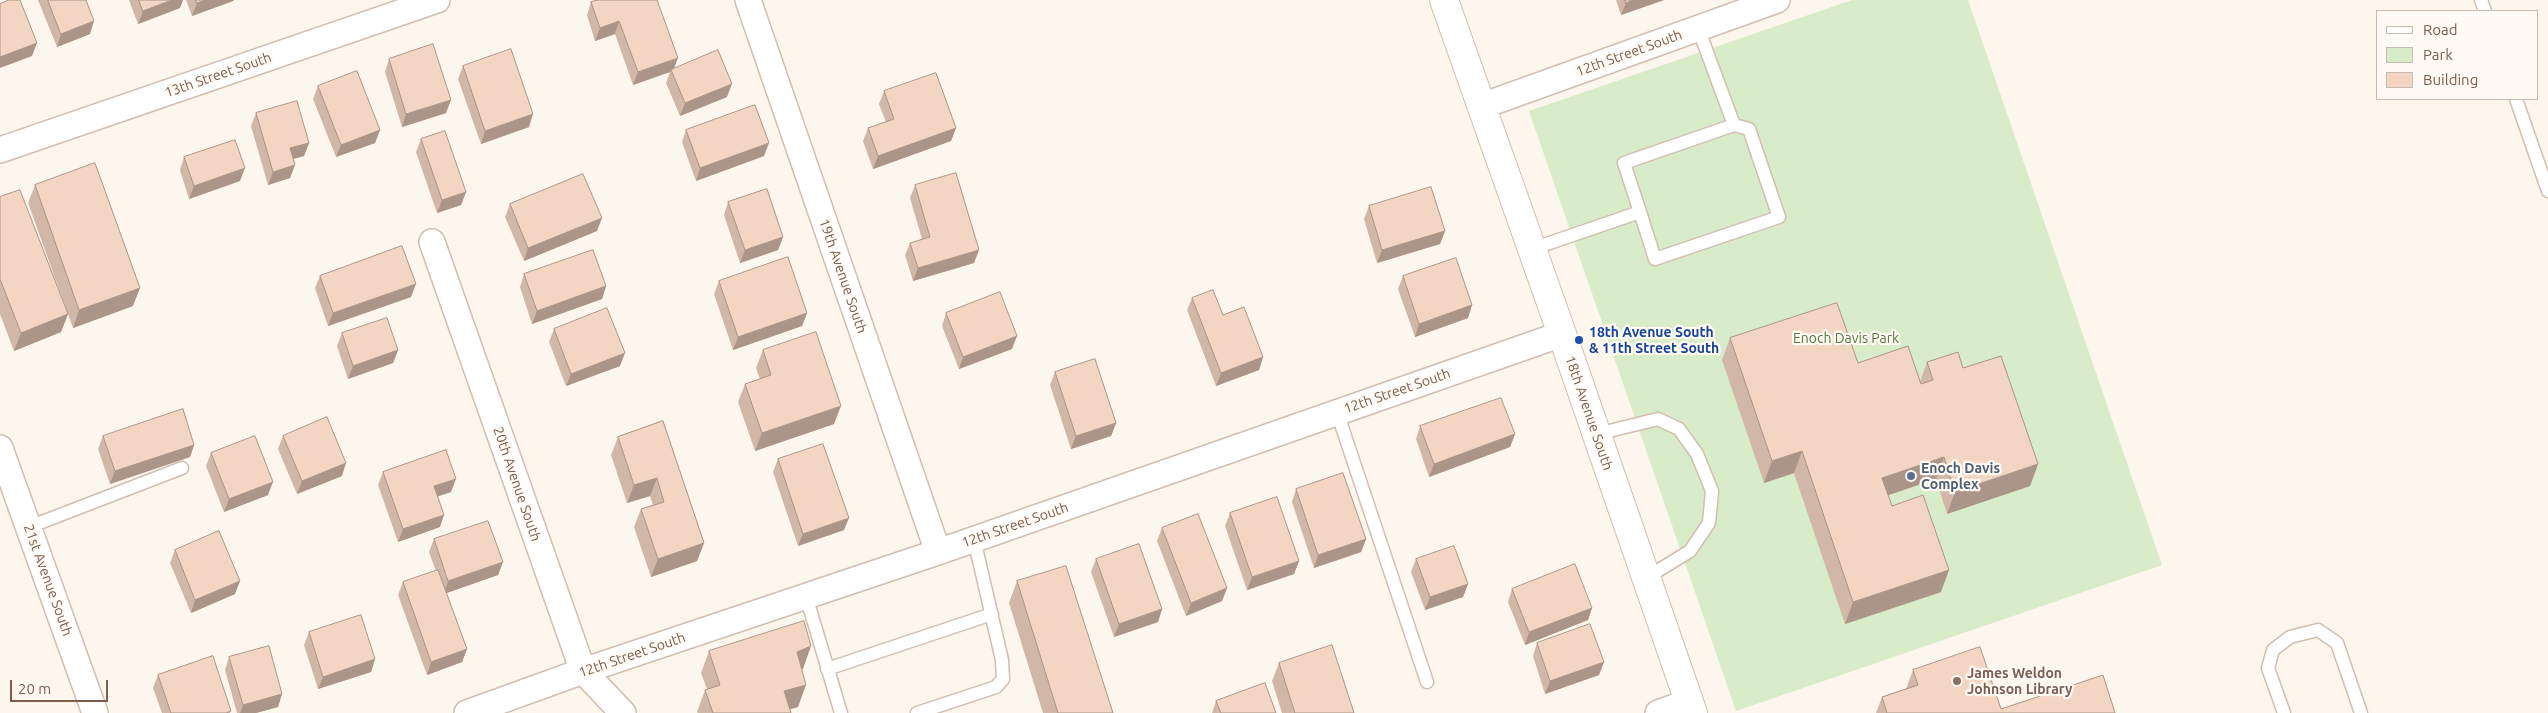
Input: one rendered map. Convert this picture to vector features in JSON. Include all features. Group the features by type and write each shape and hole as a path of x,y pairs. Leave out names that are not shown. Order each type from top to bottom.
{"street":[{"name":"13th Street South","path":"0,150 437,0"},
{"name":"19th Avenue South","path":"748,0 938,552"},
{"name":"18th Avenue South","path":"1444,0 1597,434 1691,708"},
{"name":"12th Street South","path":"1482,106 1777,0"},
{"name":"20th Avenue South","path":"432,242 583,671 623,713"},
{"name":"12th Street South","path":"467,713 583,671 938,552 1562,334"},
{"name":"21st Avenue South","path":"0,448 95,713"},
{"path":"1658,713 1691,708"}],"lane":[{"path":"1698,28 1734,125"},
{"path":"2516,100 2548,191"},
{"path":"1734,125 1749,129 1779,217 1655,259 1640,212 1624,163 1734,125"},
{"path":"1532,249 1640,212"},
{"path":"1337,412 1427,682"},
{"path":"1597,434 1658,419 1679,429 1697,454 1712,491 1709,523 1690,551 1646,578"},
{"path":"28,528 182,468"},
{"path":"917,713 996,687 1003,679 1002,660 974,539"},
{"path":"806,596 841,713"},
{"path":"827,669 992,614"},
{"path":"2284,713 2268,668 2273,650 2290,637 2318,630 2337,643 2361,713"}],"green space":[{"name":"Enoch Davis Park","path":"1852,0 1968,0 2162,565 1736,711 1529,111"}],"building":[{"path":"9,0 20,0 37,43 0,57 0,4"},
{"path":"48,0 86,0 94,21 61,34"},
{"path":"139,0 172,0 143,11"},
{"path":"598,0 657,0 678,58 638,72 619,21 600,28 591,2"},
{"path":"433,44 451,100 406,114 389,59"},
{"path":"511,49 533,114 485,131 463,66"},
{"path":"718,50 732,84 685,103 671,70"},
{"path":"357,71 380,130 341,145 318,86"},
{"path":"936,73 956,128 878,156 868,128 894,119 884,91"},
{"path":"297,101 309,143 290,148 295,165 273,172 256,113"},
{"path":"755,105 769,143 700,168 686,130"},
{"path":"445,131 466,192 442,200 421,139"},
{"path":"235,140 245,168 194,186 184,157"},
{"path":"95,163 140,288 79,310 35,185"},
{"path":"956,173 979,250 918,268 910,243 930,237 915,185"},
{"path":"583,174 602,218 528,248 510,204"},
{"path":"1431,187 1445,231 1382,250 1369,206"},
{"path":"767,189 783,237 745,250 728,202"},
{"path":"20,190 68,314 21,333 0,279 0,197"},
{"path":"402,246 416,284 333,313 320,276"},
{"path":"593,250 606,286 537,311 524,274"},
{"path":"788,257 807,313 738,337 719,281"},
{"path":"1456,258 1472,305 1419,324 1403,276"},
{"path":"1213,290 1223,315 1244,307 1263,357 1221,373 1192,298"},
{"path":"1000,292 1017,336 963,357 946,313"},
{"name":"Enoch Davis Complex","path":"1837,303 1858,363 1908,346 1921,384 1933,380 1927,362 1958,352 1963,368 2001,356 2038,464 1955,492 1944,457 1882,478 1892,506 1923,495 1949,570 1853,602 1802,451 1772,461 1730,338"},
{"path":"607,308 625,353 571,374 554,329"},
{"path":"387,318 398,350 353,366 342,333"},
{"path":"816,332 841,406 762,433 745,384 771,375 763,350"},
{"path":"1095,359 1116,423 1076,436 1055,372"},
{"path":"1501,398 1515,434 1434,464 1420,426"},
{"path":"183,409 194,445 115,471 103,436"},
{"path":"327,417 346,463 302,481 283,436"},
{"path":"663,421 704,543 658,559 641,509 664,502 657,478 634,485 618,437"},
{"path":"255,436 273,482 229,499 211,453"},
{"path":"823,444 849,518 803,534 778,459"},
{"path":"446,450 456,479 434,486 444,515 403,529 383,472"},
{"path":"1343,473 1366,539 1318,555 1296,489"},
{"path":"1277,497 1299,561 1252,577 1230,513"},
{"path":"1198,514 1227,588 1191,603 1162,528"},
{"path":"488,521 503,562 448,581 434,539"},
{"path":"219,531 240,581 195,600 175,550"},
{"path":"1139,544 1162,609 1119,624 1096,559"},
{"path":"1454,546 1468,584 1430,597 1416,559"},
{"path":"1575,564 1592,608 1529,632 1512,589"},
{"path":"1066,566 1113,713 1058,713 1017,581"},
{"path":"438,570 467,649 431,662 403,582"},
{"path":"361,615 375,659 323,677 309,632"},
{"path":"804,621 811,646 797,652 806,685 784,691 791,713 713,713 705,690 720,685 709,651"},
{"path":"1590,624 1604,662 1550,681 1537,643"},
{"path":"1332,645 1354,713 1295,713 1279,663"},
{"path":"269,646 282,694 243,705 229,657"},
{"path":"1980,647 2001,709 2103,675 2115,713 1887,713 1882,697 1918,685 1913,670"},
{"path":"213,656 231,711 226,713 171,713 158,675"},
{"path":"1265,683 1276,713 1221,713 1216,701"}],"place":[{"name":"18th Avenue South & 11th Street South","path":"1579,340"},
{"name":"Enoch Davis Complex","path":"1911,476"},
{"name":"James Weldon Johnson Library","path":"1957,681"}]}
